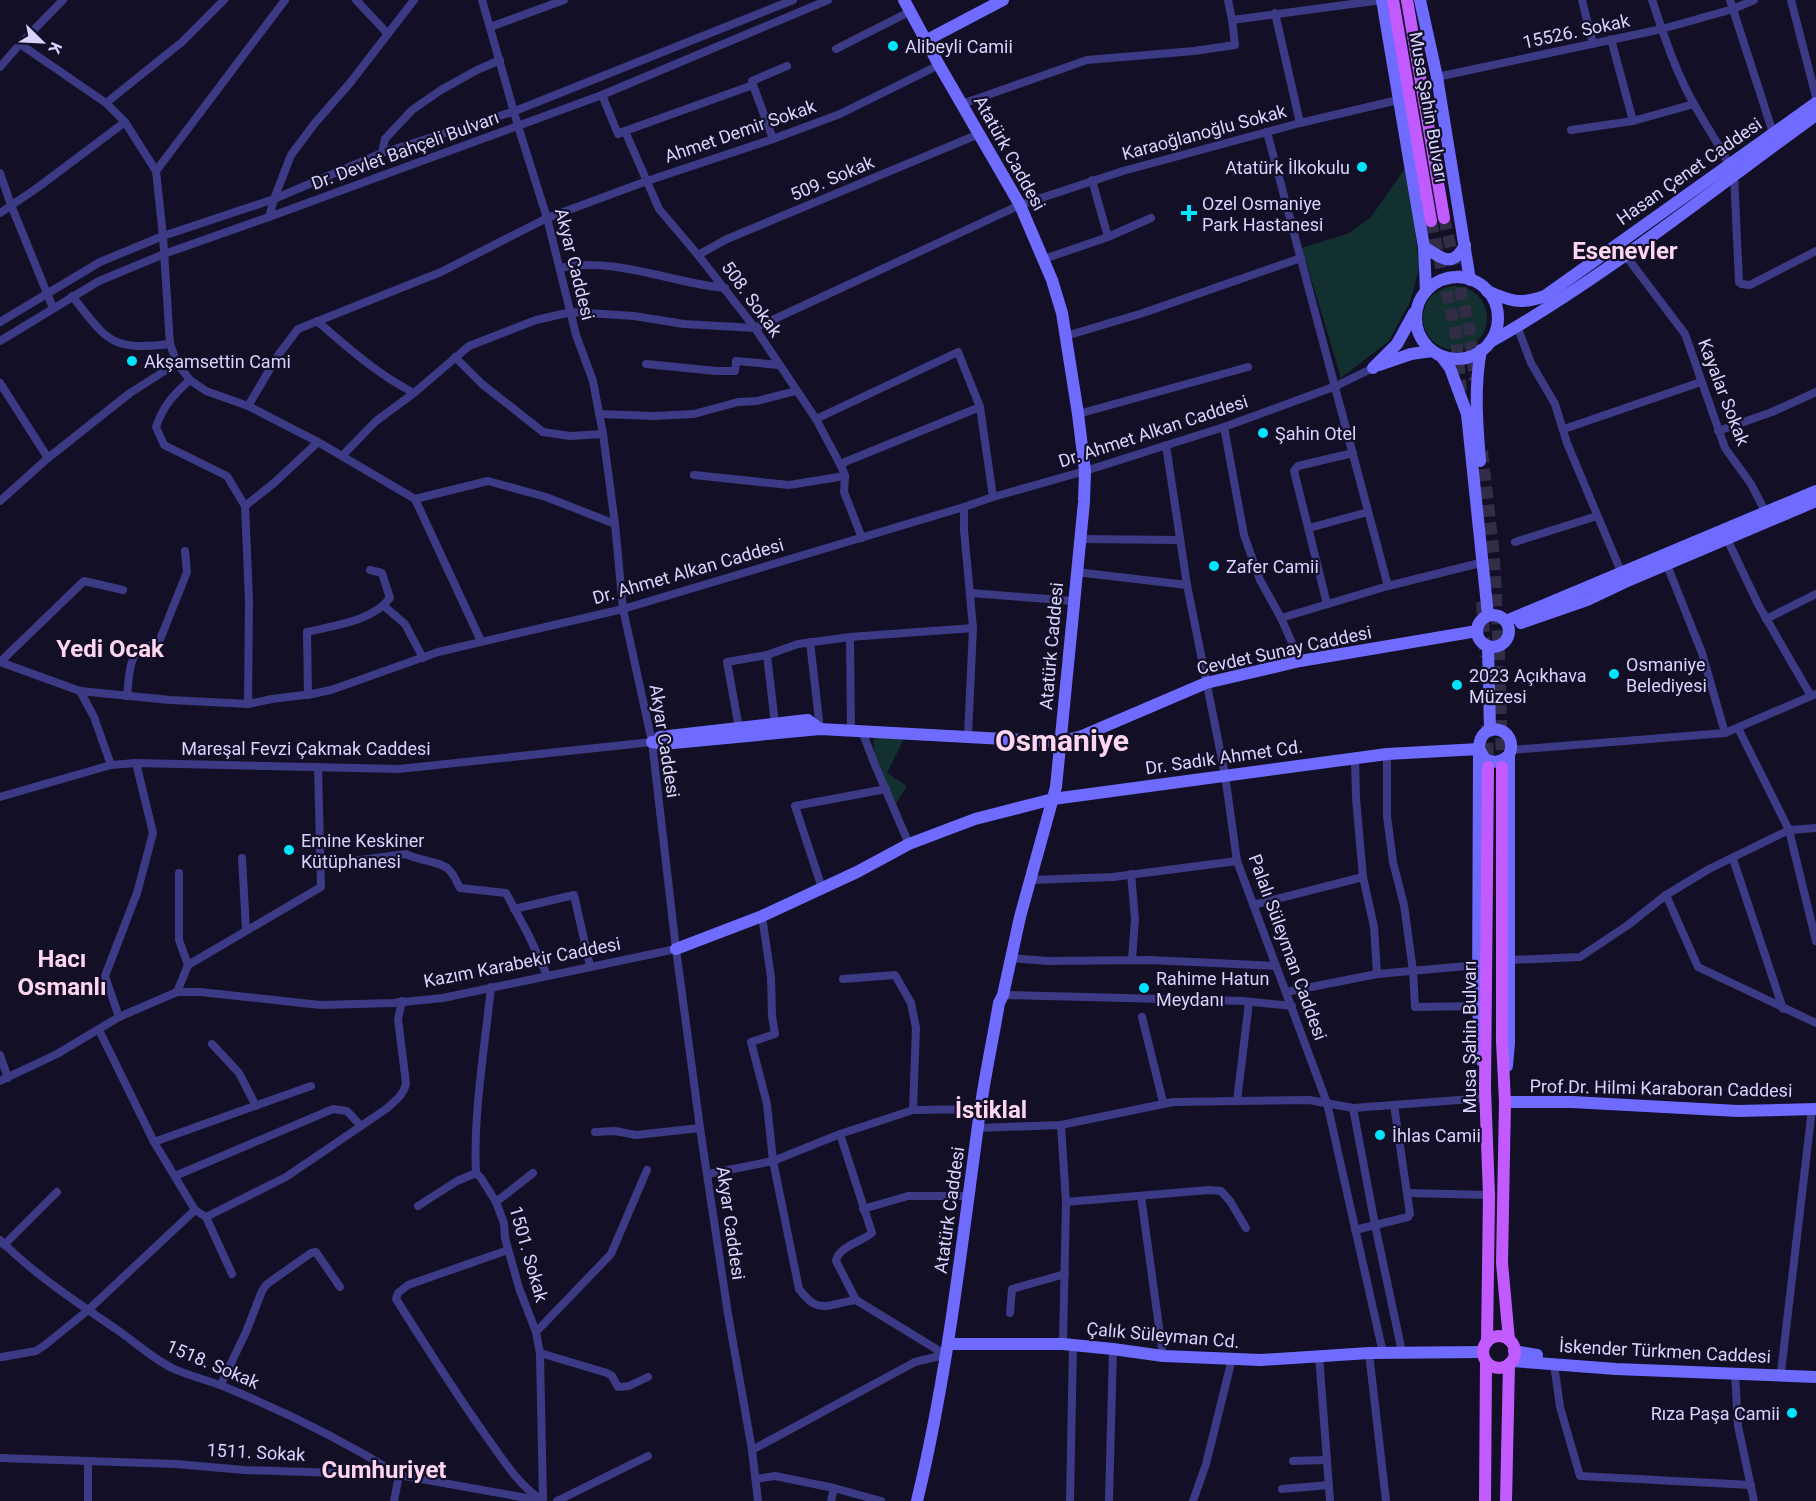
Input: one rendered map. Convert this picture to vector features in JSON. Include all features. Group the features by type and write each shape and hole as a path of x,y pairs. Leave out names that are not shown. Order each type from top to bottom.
{"main road":[{"name":"Atatürk Caddesi","path":"904,0 1020,205 1044,259 1062,313 1085,471 1061,742 1053,799 1010,958 1003,995 999,1003 980,1109 946,1351 917,1501"},
{"path":"926,41 1003,0"},
{"path":"1382,0 1424,247 1426,291"},
{"name":"Musa Şahin Bulvarı","path":"1393,0 1431,221"},
{"name":"Musa Şahin Bulvarı","path":"1407,0 1444,218"},
{"path":"1420,0 1437,77 1470,280"},
{"name":"Hasan Çenet Caddesi","path":"1487,291 1509,300 1523,302 1545,296 1732,169 1773,133 1816,103"},
{"path":"1373,368 1411,354 1436,353 1453,359 1462,359 1485,346 1626,256 1732,169 1816,115"},
{"path":"1424,247 1448,260 1455,258 1465,245"},
{"path":"1373,368 1397,344 1426,291 1440,281 1456,278 1470,280 1487,291 1497,314 1495,331 1485,346 1477,384 1476,412 1491,615"},
{"path":"1418,307 1416,316 1419,333 1450,368 1467,414 1491,615"},
{"path":"1458,392 1467,384 1477,384"},
{"path":"1491,615 1507,625 1587,600 1727,539 1816,491"},
{"path":"1507,625 1622,574 1770,516 1816,501"},
{"path":"1491,615 1479,621 1477,631 1481,641 1492,646 1505,641 1507,625"},
{"name":"Cevdet Sunay Caddesi","path":"820,729 968,735 1061,742 1082,736 1206,683 1300,661 1477,631"},
{"path":"1492,646 1494,730"},
{"path":"652,742 662,736 808,720 820,729"},
{"path":"652,742 663,744 820,729"},
{"path":"1486,1094 1479,1043 1478,1006 1479,749 1481,738 1494,730"},
{"path":"1494,730 1508,735 1510,740 1509,1043 1504,1086"},
{"path":"1479,749 1483,757 1492,762 1500,762 1510,752"},
{"name":"Dr. Sadık Ahmet Cd.","path":"676,949 762,916 857,872 909,844 975,819 1053,799 1387,754 1479,749"},
{"name":"Musa Şahin Bulvarı","path":"1485,1501 1489,1195 1486,1094 1488,767"},
{"name":"Musa Şahin Bulvarı","path":"1502,767 1504,1086 1502,1263 1511,1354 1506,1501"},
{"name":"Prof.Dr. Hilmi Karaboran Caddesi","path":"1504,1102 1572,1102 1738,1111 1814,1108"},
{"path":"1511,1354 1500,1368 1494,1368 1486,1352 1497,1337 1511,1354 1553,1359 1816,1372"},
{"name":"Çalık Süleyman Cd.","path":"946,1351 1068,1344 1163,1356 1261,1360 1369,1353 1486,1352"},
{"name":"İskender Türkmen Caddesi","path":"1511,1354 1554,1364 1616,1369 1816,1377"}],"street":[{"path":"0,67 63,0"},
{"path":"106,103 182,42 224,0"},
{"path":"156,171 285,0"},
{"path":"356,0 388,34"},
{"path":"269,217 291,155 414,0"},
{"name":"Akyar Caddesi","path":"482,0 518,126 548,218 576,335 593,381 603,434 623,609 652,742 700,1128 730,1325 752,1449 758,1501"},
{"path":"490,27 561,0"},
{"name":"Dr. Devlet Bahçeli Bulvarı","path":"0,322 100,262 163,236 274,199 382,153 515,111 793,0"},
{"name":"Dr. Devlet Bahçeli Bulvarı","path":"0,341 99,281 164,254 602,95 828,0"},
{"path":"962,104 1087,60 1194,51 1235,45 1228,0"},
{"path":"1232,20 1382,0"},
{"path":"1582,0 1593,44"},
{"path":"1652,0 1674,62 1694,104 1732,169 1738,282 1743,286 1750,285 1816,251"},
{"name":"15526. Sokak","path":"1437,77 1662,29 1732,4 1754,0"},
{"path":"1791,0 1816,97"},
{"path":"1732,4 1773,133"},
{"path":"836,50 911,11"},
{"path":"1275,13 1300,123"},
{"path":"1611,39 1633,121"},
{"path":"20,44 106,103 125,122 156,171 170,344 177,363 190,380 206,391 248,406 318,442 416,499 481,641"},
{"path":"382,153 385,139 412,110 459,80 500,60"},
{"name":"Ahmet Demir Sokak","path":"248,406 279,354 298,330 441,272 548,218 840,114 939,65"},
{"path":"625,131 752,83 787,66"},
{"path":"752,83 773,139"},
{"name":"508. Sokak","path":"602,95 618,134 625,131 659,209 699,255 755,328 816,419 845,476 844,492 862,538"},
{"name":"Karaoğlanoğlu Sokak","path":"755,328 1020,205 1092,180 1300,123 1398,100"},
{"path":"1571,130 1633,121 1694,104"},
{"path":"0,213 125,122"},
{"path":"1267,132 1388,586"},
{"name":"509. Sokak","path":"699,255 727,239 979,134"},
{"path":"0,173 53,308"},
{"path":"1092,180 1107,237"},
{"path":"1044,259 1107,237 1151,218"},
{"name":"Kayalar Sokak","path":"1626,256 1685,334 1725,448 1751,484 1770,516"},
{"path":"1066,336 1143,313 1301,258"},
{"path":"560,268 580,264 598,264 701,286 725,288"},
{"path":"72,296 102,334 118,344 142,347 170,344"},
{"path":"342,456 376,421 414,393 469,345 536,320 571,312 634,316 684,324 755,328"},
{"path":"317,321 368,365 390,381 414,393"},
{"path":"1517,326 1531,363 1556,404 1567,443 1622,574"},
{"path":"816,419 958,352 980,407 993,497"},
{"path":"455,357 482,384 543,432 570,436 603,434"},
{"path":"646,364 716,371 735,371 736,361 779,365"},
{"path":"0,501 48,458 130,393 177,363"},
{"path":"1078,414 1248,367"},
{"name":"Dr. Ahmet Alkan Caddesi","path":"0,662 80,691 248,705 272,699 308,695 481,641 623,609 1085,471 1224,427 1336,386 1373,368"},
{"path":"190,380 170,398 161,411 156,427 164,445 227,476 245,506 249,600 248,705"},
{"path":"1564,429 1701,382"},
{"path":"0,383 48,458"},
{"path":"599,414 654,416 694,414 738,402 757,401 796,391"},
{"path":"1718,431 1772,412 1816,392"},
{"path":"840,464 980,407"},
{"path":"1224,427 1244,535 1260,580 1281,618 1300,661"},
{"path":"245,506 274,483 318,442"},
{"name":"Palalı Süleyman Caddesi","path":"1166,445 1179,540 1225,775 1238,861 1327,1103 1383,1353"},
{"path":"1327,604 1294,475 1295,468 1298,465 1353,453"},
{"path":"694,475 789,485 845,476"},
{"path":"416,499 488,481 546,497 615,524"},
{"path":"964,507 972,628 968,735"},
{"path":"1309,528 1368,512"},
{"path":"1515,542 1597,516"},
{"path":"1080,539 1179,540"},
{"path":"1510,752 1725,733 1814,695 1766,619 1727,539"},
{"path":"127,696 134,656 141,649 159,642 187,572 185,551"},
{"path":"1281,618 1388,586 1484,562"},
{"path":"1667,565 1702,653 1725,733"},
{"path":"308,695 307,632 371,615 384,606 390,598 382,573 370,570"},
{"path":"1076,572 1187,585"},
{"path":"0,662 84,581 123,590"},
{"path":"971,593 1073,601"},
{"path":"1766,619 1816,594"},
{"path":"384,606 405,624 423,658"},
{"path":"739,728 727,662 767,655 810,642 972,628"},
{"path":"850,637 856,731 886,789 909,844"},
{"path":"810,642 820,729"},
{"path":"767,655 775,723"},
{"path":"80,691 94,717 111,765"},
{"path":"1738,728 1789,830 1816,942"},
{"name":"Mareşal Fevzi Çakmak Caddesi","path":"0,797 111,765 136,763 411,768 652,742"},
{"path":"1387,754 1387,816 1393,862 1404,904 1413,970 1415,1007 1478,1006"},
{"path":"1355,758 1363,877 1374,927 1377,974"},
{"path":"119,1017 105,976 137,893 153,833 136,763"},
{"path":"177,992 188,965 321,887 318,767"},
{"path":"822,888 795,806 886,789"},
{"path":"1510,960 1580,957 1628,925 1666,895 1709,869 1789,830 1816,828"},
{"path":"321,865 406,854 445,866 452,873 460,888 506,893 547,975"},
{"path":"242,858 246,930"},
{"path":"1733,859 1784,1009"},
{"path":"1030,880 1131,874 1238,861"},
{"path":"179,873 179,940 188,965"},
{"path":"1131,874 1135,919 1132,960"},
{"path":"1253,905 1363,877"},
{"path":"514,909 574,895 590,966"},
{"path":"1666,895 1698,967 1816,1023"},
{"path":"762,916 771,977 772,1016 776,1034 751,1042 766,1104 773,1161 799,1289 808,1302 816,1306 856,1300"},
{"name":"Kazım Karabekir Caddesi","path":"4,1080 119,1017 177,992 200,992 320,1005 443,998 676,949"},
{"path":"1010,958 1048,961 1132,960 1275,966"},
{"path":"1286,992 1377,974 1479,965"},
{"path":"843,979 895,975 911,1003 916,1028 913,1110"},
{"path":"418,1206 457,1181 476,1173 475,1153 480,1091 491,987"},
{"path":"1003,995 1249,1002 1292,1006"},
{"path":"206,1217 286,1177 386,1109 405,1089 406,1073 398,1019 402,1001"},
{"path":"1238,1101 1249,1002"},
{"path":"1142,1017 1163,1102"},
{"path":"99,1030 154,1142 195,1210 206,1217 232,1274"},
{"path":"212,1044 239,1073 256,1106"},
{"path":"0,1055 4,1080"},
{"path":"154,1142 311,1086"},
{"path":"978,1128 1062,1125 1163,1102 1309,1100 1353,1108 1486,1094"},
{"path":"1355,1230 1408,1217 1410,1214 1394,1105"},
{"path":"1353,1108 1402,1353"},
{"path":"1781,1372 1814,1108"},
{"path":"175,1176 333,1109 347,1111 361,1125"},
{"path":"708,1174 773,1161 840,1134 913,1110 980,1109"},
{"path":"1062,1125 1066,1202 1065,1274 1070,1501"},
{"path":"595,1132 615,1131 636,1136 700,1128"},
{"path":"840,1134 872,1233 841,1250 836,1257 856,1300 946,1351"},
{"path":"536,1332 611,1254 646,1170"},
{"name":"1501. Sokak","path":"476,1173 482,1178 496,1202 504,1223 508,1250 519,1288 536,1332 540,1353 543,1501"},
{"path":"496,1202 532,1173"},
{"path":"1066,1202 1209,1190 1221,1191 1230,1201 1246,1228"},
{"path":"2,1243 57,1192"},
{"path":"1408,1193 1489,1195"},
{"path":"863,1209 908,1196 969,1196"},
{"path":"1141,1197 1163,1356"},
{"path":"2,1357 36,1351 87,1311 195,1210"},
{"name":"1518. Sokak","path":"2,1243 87,1311 158,1360 187,1374 221,1384 283,1411 309,1426 334,1436 399,1475"},
{"path":"508,1250 408,1285 398,1293 396,1299 456,1395 495,1449 523,1485 543,1501"},
{"path":"221,1384 246,1332 262,1291 270,1280 316,1252 340,1287"},
{"path":"1010,1313 1012,1289 1065,1274"},
{"path":"1109,1501 1113,1348"},
{"path":"752,1449 915,1362 946,1351"},
{"path":"540,1353 608,1373 615,1384 623,1388 648,1377"},
{"path":"1369,1353 1386,1501"},
{"path":"1319,1355 1330,1501"},
{"path":"1193,1501 1206,1464 1232,1359"},
{"path":"1554,1364 1560,1407 1580,1476 1751,1485"},
{"path":"1735,1373 1738,1426 1754,1501"},
{"path":"557,1501 648,1456"},
{"name":"1511. Sokak","path":"0,1458 399,1475 543,1501"},
{"path":"1293,1461 1327,1460"},
{"path":"88,1461 88,1501"},
{"path":"394,1501 399,1475"},
{"path":"756,1479 775,1476 834,1488 881,1501"},
{"path":"1282,1489 1329,1485"},
{"path":"831,1501 834,1488"}],"green space":[{"path":"1406,167 1419,269 1410,302 1389,341 1341,378 1302,248 1349,233 1371,217"},
{"path":"1455,286 1473,292 1481,300 1487,318 1481,336 1473,344 1455,350 1437,344 1429,336 1423,318 1429,300 1437,292"},
{"path":"878,734 905,737 887,773 907,786 895,805 875,757 873,740"}],"tunnel":[{"path":"1444,218 1469,327 1475,380"},
{"path":"1431,221 1455,329 1461,391"},
{"path":"1482,451 1494,557 1502,767"},
{"path":"1482,602 1485,657"},
{"path":"1487,725 1488,767"}],"place":[{"name":"Alibeyli Camii","path":"893,46"},
{"name":"Atatürk İlkokulu","path":"1362,167"},
{"name":"Ozel Osmaniye Park Hastanesi","path":"1189,213"},
{"name":"Akşamsettin Cami","path":"132,361"},
{"name":"Şahin Otel","path":"1263,433"},
{"name":"Zafer Camii","path":"1214,566"},
{"name":"Osmaniye Belediyesi","path":"1614,674"},
{"name":"2023 Açıkhava Müzesi","path":"1457,685"},
{"name":"Emine Keskiner Kütüphanesi","path":"289,850"},
{"name":"Rahime Hatun Meydanı","path":"1144,988"},
{"name":"İhlas Camii","path":"1380,1135"},
{"name":"Rıza Paşa Camii","path":"1792,1413"}],"district":[{"name":"Esenevler","path":"1625,251"},
{"name":"Yedi Ocak","path":"110,649"},
{"name":"Osmaniye","path":"1062,740"},
{"name":"Hacı Osmanlı","path":"62,973"},
{"name":"İstiklal","path":"991,1110"},
{"name":"Cumhuriyet","path":"384,1470"}]}
